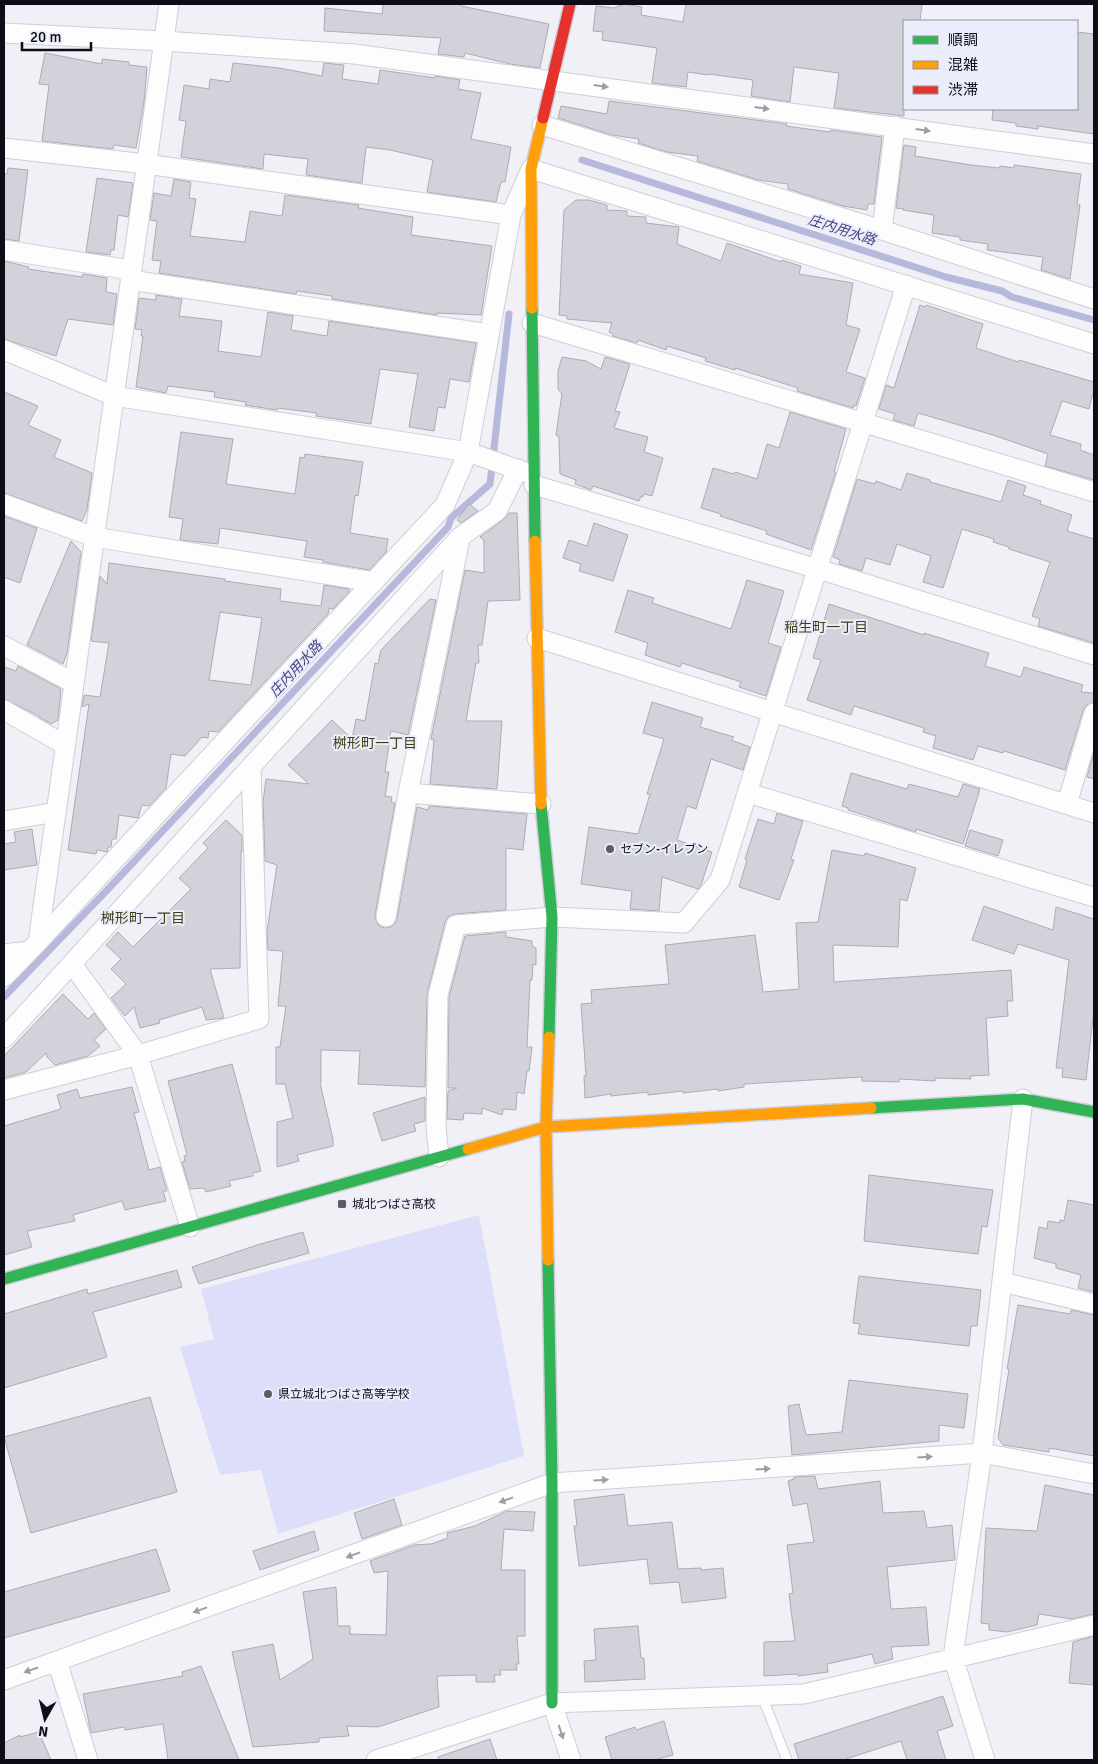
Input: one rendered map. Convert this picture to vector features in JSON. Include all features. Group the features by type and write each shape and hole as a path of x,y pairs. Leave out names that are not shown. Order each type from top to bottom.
{"street":[{"path":"34,946 56,812 169,4"},
{"path":"4,977 445,505 475,455 489,334 511,215 531,169 570,4"},
{"path":"4,33 164,40 354,54 552,79 1094,154"},
{"path":"542,125 1094,298"},
{"path":"882,230 895,126"},
{"path":"4,148 146,164 511,215"},
{"path":"531,169 1094,344"},
{"path":"531,169 532,323 524,474 537,638 541,804 552,917 546,1127 552,1484 552,1703 570,1760"},
{"path":"4,250 130,275 489,334"},
{"path":"439,1157 436,1127 438,994 456,925 552,917 684,923 720,880 906,285"},
{"path":"532,323 1094,492"},
{"path":"4,350 114,396 475,455 524,474 818,569 1094,655"},
{"path":"4,1038 460,537 497,510 524,474"},
{"path":"4,504 94,537 374,582"},
{"path":"386,917 408,794 460,537"},
{"path":"537,638 1094,813"},
{"path":"4,646 74,683"},
{"path":"4,710 65,744"},
{"path":"1067,804 1094,713"},
{"path":"4,1090 138,1055 259,1020 251,768"},
{"path":"748,793 1094,897"},
{"path":"408,794 541,804"},
{"path":"4,821 56,812"},
{"path":"4,954 34,946"},
{"path":"72,964 138,1055 190,1227"},
{"path":"985,1760 953,1657 982,1453 1023,1099"},
{"path":"4,1279 546,1127 1023,1099 1094,1112"},
{"path":"1002,1282 1094,1304"},
{"path":"4,1680 552,1484 982,1453 1094,1474"},
{"path":"376,1760 552,1703 804,1694 953,1657 1094,1625"},
{"path":"57,1661 88,1760"}],"lane":[{"path":"762,1695 787,1760"}],"shaded area":[{"path":"479,1215 524,1456 278,1534 261,1470 220,1475 180,1347 214,1339 201,1289"}],"building":[{"path":"383,4 461,4 461,6 549,24 540,68 510,64 465,53 464,57 438,54 441,38 324,31 325,8 382,14"},
{"path":"624,4 642,7 641,15 683,22 686,4 922,4 920,20 903,20 904,116 834,108 839,73 794,67 790,102 751,96 753,80 688,72 686,87 652,83 657,48 602,40 603,32 593,31 596,6 614,8"},
{"path":"1078,32 1094,34 1094,134 1038,126 1038,129 1016,126 1016,123 992,120 993,110 1078,110"},
{"path":"45,53 102,64 102,59 129,62 129,65 147,67 144,102 136,148 114,145 113,149 42,141 49,85 39,84"},
{"path":"233,63 279,68 322,76 324,63 344,65 342,79 378,84 380,70 460,80 458,89 481,93 471,139 511,147 505,182 501,182 496,202 427,192 433,160 390,150 366,147 362,183 306,175 308,159 264,154 263,169 181,157 186,121 179,120 184,85 209,89 210,79 230,82"},
{"path":"609,101 787,124 786,126 830,132 831,130 882,137 874,204 868,204 867,210 843,206 788,189 788,184 758,180 697,161 698,156 667,152 638,143 639,139 612,135 558,118 561,106 607,114"},
{"path":"904,145 916,147 915,156 971,165 1014,168 1014,165 1081,174 1077,204 1080,205 1070,279 1041,270 1043,257 987,250 988,244 932,233 934,215 896,208"},
{"path":"8,168 28,170 19,241 4,239 4,174 7,174"},
{"path":"97,178 133,183 128,217 118,215 114,250 111,250 110,255 86,252"},
{"path":"174,179 191,182 189,198 196,199 190,236 245,242 250,211 282,216 285,195 359,205 358,208 413,217 411,235 492,246 481,315 437,313 437,315 332,299 332,296 297,291 296,294 159,273 161,261 152,260 157,221 150,220 154,193 171,196"},
{"path":"576,200 589,200 607,205 607,210 627,211 627,216 646,217 646,223 679,227 677,244 721,261 727,243 781,262 782,260 801,266 799,274 853,283 846,325 860,329 846,372 865,378 856,406 854,405 853,408 797,391 798,388 735,368 735,370 705,361 706,358 667,346 666,350 638,340 637,343 613,336 609,332 612,323 567,319 567,316 559,315 564,210"},
{"path":"4,261 29,267 28,269 82,277 83,274 107,278 106,292 117,294 113,325 68,319 56,356 4,339"},
{"path":"156,295 182,299 179,316 222,321 218,351 261,357 268,312 293,316 291,330 327,336 329,321 476,343 469,382 450,379 445,408 438,407 434,431 409,427 418,374 380,369 371,424 316,416 317,413 245,405 246,402 214,397 215,392 168,386 166,393 136,387 143,336 141,336 142,330 135,329 139,298 156,300"},
{"path":"920,305 925,307 926,305 983,324 976,348 1018,362 1019,360 1094,382 1089,409 1062,401 1050,435 1081,444 1080,450 1094,455 1094,480 1045,466 1048,454 993,435 918,413 914,426 893,420 895,414 879,409 886,385 894,388"},
{"path":"562,357 586,361 601,369 605,357 630,364 615,411 620,412 614,428 648,437 644,452 663,458 652,496 644,494 639,501 593,486 591,490 575,484 576,480 560,474 559,437 556,435 562,394 558,389 558,371"},
{"path":"4,392 38,406 28,425 61,440 54,457 92,473 87,510 82,521 4,493"},
{"path":"790,412 846,429 834,472 836,472 811,550 766,534 767,531 701,508 713,468 757,479 767,444 779,448"},
{"path":"181,432 233,439 226,484 295,494 300,457 304,458 305,454 363,462 358,496 355,495 350,533 388,539 386,552 369,570 304,557 307,541 220,528 218,544 180,540 183,519 169,517"},
{"path":"907,473 930,480 930,482 1001,502 1008,480 1026,486 1023,495 1041,501 1040,504 1072,515 1067,531 1094,539 1094,643 1038,626 1040,619 1032,616 1050,562 1009,549 1009,547 993,542 994,539 962,529 943,588 923,582 931,556 897,544 890,565 866,558 862,571 839,564 840,560 833,557 857,479 875,484 876,481 901,490"},
{"path":"469,504 478,511 461,523 457,520"},
{"path":"509,513 517,513 520,600 488,601 482,645 478,645 479,663 476,663 466,721 502,721 497,789 430,784 434,740 431,739 465,570 484,573 484,540 480,537 503,520"},
{"path":"4,516 37,528 20,583 4,577"},
{"path":"594,523 628,535 613,581 579,571 581,564 563,558 569,540 587,546"},
{"path":"71,541 81,552 67,653 63,664 27,645"},
{"path":"109,563 225,579 225,581 281,589 280,601 321,606 324,585 349,589 349,592 333,609 329,608 328,614 218,732 209,731 208,738 202,737 185,756 171,754 166,788 149,806 142,805 138,818 119,815 116,839 112,839 111,847 108,847 107,852 97,850 96,854 68,850 89,704 82,707 84,695 100,697 109,643 91,641 100,576 107,584","holes":["220,612 262,618 251,685 209,680"]},
{"path":"747,580 784,591 768,643 781,647 766,696 739,687 741,682 682,663 680,667 645,655 648,643 615,632 628,590 654,598 652,603 731,629"},
{"path":"430,599 436,600 408,735 391,731 385,772 389,772 385,796 392,797 391,802 395,803 375,915 376,921 379,926 385,928 394,925 397,919 417,807 428,810 429,806 527,814 523,850 506,848 506,910 455,914 448,917 445,922 427,995 425,1087 358,1084 360,1051 321,1050 320,1083 333,1146 297,1155 299,1161 277,1167 277,1122 293,1118 285,1084 276,1084 276,1047 280,1047 286,1006 278,1006 283,951 268,950 267,932 277,865 265,861 263,802 266,779 309,784 288,765 332,720 352,739 356,719 365,721 375,663 378,664 381,650"},
{"path":"829,604 924,635 924,633 989,653 985,666 1021,677 1024,667 1083,685 1081,692 1094,693 1094,702 1087,705 1083,710 1065,770 1004,751 1003,753 978,746 973,760 933,748 936,736 923,732 924,728 854,706 851,715 807,700 821,660 813,658"},
{"path":"18,666 61,689 58,720 51,724 4,699 4,667 16,671"},
{"path":"652,702 703,718 700,727 734,737 731,740 750,747 743,770 711,759 696,809 687,806 677,840 712,852 701,885 698,889 662,877 659,911 630,909 632,891 581,884 589,827 638,834 650,794 647,794 664,739 643,733"},
{"path":"1094,752 1094,779 1087,777"},
{"path":"851,773 907,789 909,784 958,797 963,784 980,789 963,844 916,829 916,832 848,810 848,808 842,806"},
{"path":"777,813 803,821 791,859 794,860 779,900 739,887 747,860 745,859 758,819 774,824"},
{"path":"226,820 242,835 242,852 240,968 210,969 224,1018 206,1020 202,1007 159,1020 160,1023 140,1028 134,1007 125,1016 111,998 126,984 111,969 121,959 106,945 118,932 133,947 191,889 179,878 208,848 203,843"},
{"path":"32,829 37,865 4,870 4,844 16,842 14,832"},
{"path":"970,830 1003,840 998,856 965,846"},
{"path":"832,850 864,856 865,853 916,868 907,901 900,899 898,947 833,945 834,982 1011,970 1013,1001 1007,1001 1008,1016 986,1018 989,1075 970,1076 971,1079 935,1078 935,1081 899,1079 899,1082 862,1081 862,1077 744,1084 744,1087 718,1091 718,1089 648,1095 648,1092 611,1096 611,1094 585,1098 584,1076 586,1076 581,1004 592,1003 591,990 669,984 665,945 755,935 763,992 799,989 796,923 818,922"},
{"path":"984,906 1053,930 1056,907 1094,919 1094,1009 1086,1080 1062,1077 1063,1068 1056,1068 1069,960 1018,944 1014,954 972,940"},
{"path":"506,932 506,937 532,941 532,946 536,948 536,965 533,964 532,980 530,980 527,1047 532,1047 524,1094 517,1092 516,1110 503,1109 502,1115 482,1108 482,1114 464,1113 463,1120 447,1119 448,1091 457,1088 448,1088 449,997 465,936"},
{"path":"63,994 88,1019 94,1013 106,1029 94,1040 100,1046 88,1056 55,1065 47,1057 46,1053 26,1072 4,1078 4,1056"},
{"path":"232,1064 261,1171 253,1173 253,1176 229,1181 231,1186 206,1192 204,1188 190,1189 182,1162 185,1161 184,1156 187,1155 168,1081"},
{"path":"132,1087 139,1112 134,1113 149,1170 160,1167 167,1191 163,1191 166,1201 125,1210 122,1201 73,1215 75,1221 27,1231 32,1247 4,1255 4,1126 61,1109 57,1095 77,1089 80,1098"},
{"path":"425,1097 425,1121 414,1124 416,1131 382,1141 373,1113"},
{"path":"869,1175 993,1190 987,1227 982,1226 978,1254 864,1241"},
{"path":"1068,1200 1094,1205 1094,1292 1078,1288 1081,1275 1056,1268 1056,1264 1034,1258 1039,1227 1047,1229 1048,1221 1060,1223 1060,1220 1064,1221"},
{"path":"303,1232 309,1253 199,1284 192,1267 257,1245"},
{"path":"177,1270 182,1287 93,1312 107,1357 4,1388 4,1314 87,1289 88,1294"},
{"path":"859,1276 981,1290 977,1326 971,1326 969,1346 858,1334 860,1324 853,1323"},
{"path":"1018,1305 1070,1314 1071,1310 1094,1315 1094,1456 1049,1448 1049,1452 1003,1445 998,1438"},
{"path":"849,1380 968,1394 964,1428 939,1425 939,1441 792,1455 788,1406 799,1404 806,1435 842,1432"},
{"path":"150,1397 177,1492 31,1533 4,1437"},
{"path":"815,1476 818,1489 880,1481 883,1513 924,1511 927,1528 952,1525 955,1560 887,1567 891,1609 926,1607 929,1645 891,1647 893,1659 875,1664 872,1654 827,1664 828,1672 798,1676 798,1674 764,1676 764,1642 795,1641 789,1594 793,1593 787,1545 814,1542 807,1503 793,1506 788,1481 794,1479 794,1477"},
{"path":"1045,1485 1094,1495 1094,1614 1072,1619 1039,1614 1037,1625 1007,1632 989,1630 989,1624 981,1623 986,1528 1037,1531"},
{"path":"624,1494 628,1526 672,1522 678,1569 701,1568 701,1570 723,1568 726,1598 682,1603 679,1582 650,1584 647,1559 579,1566 574,1526 577,1526 574,1500"},
{"path":"394,1499 402,1525 362,1539 354,1513"},
{"path":"507,1511 535,1512 533,1531 504,1529 501,1570 525,1570 525,1636 517,1636 519,1664 516,1664 517,1670 500,1670 501,1675 494,1675 495,1682 476,1682 476,1675 437,1676 439,1707 378,1727 347,1726 349,1736 319,1738 319,1742 253,1747 232,1652 273,1644 280,1680 313,1659 303,1592 336,1587 338,1626 350,1626 350,1634 386,1635 388,1571 374,1573 370,1561 414,1545 431,1544 448,1538 447,1533 475,1526"},
{"path":"314,1531 319,1550 260,1570 253,1551"},
{"path":"156,1549 170,1591 4,1638 4,1592"},
{"path":"638,1626 641,1658 644,1658 645,1679 585,1682 584,1661 596,1660 594,1629"},
{"path":"1094,1636 1094,1685 1069,1683 1073,1642"},
{"path":"201,1666 239,1760 168,1760 163,1724 125,1730 124,1727 91,1733 83,1694 183,1676 182,1672"},
{"path":"943,1696 953,1726 937,1731 946,1760 907,1760 901,1741 843,1760 799,1760 794,1744"},
{"path":"664,1721 673,1755 654,1760 612,1760 605,1737 635,1727 636,1730"},
{"path":"39,1732 51,1760 4,1760 4,1743 20,1735 20,1737"},
{"path":"490,1739 497,1760 439,1760 438,1757"}],"waterway":[{"name":"庄内用水路","path":"582,160 946,277 1002,291 1012,297 1094,320"},
{"name":"庄内用水路","path":"4,997 111,886 448,527 451,518 490,484 509,314"}],"traffic: fast":[{"path":"532,308 535,541"},
{"path":"541,804 552,917 549,1037"},
{"path":"871,1108 1023,1099 1094,1112"},
{"path":"4,1279 468,1149"},
{"path":"548,1260 552,1483 552,1703"}],"traffic: slow":[{"path":"532,308 531,169 543,118"},
{"path":"535,541 541,804"},
{"path":"548,1260 546,1127 549,1037"},
{"path":"468,1149 546,1127 871,1108"}],"traffic: jam":[{"path":"543,118 570,4"}],"place":[{"name":"セブン-イレブン","path":"610,849"},
{"name":"城北つばさ高校","path":"342,1204"},
{"name":"県立城北つばさ高等学校","path":"268,1394"}],"district":[{"name":"稲生町一丁目","path":"826,627"},
{"name":"桝形町一丁目","path":"375,743"},
{"name":"桝形町一丁目","path":"143,918"}]}
